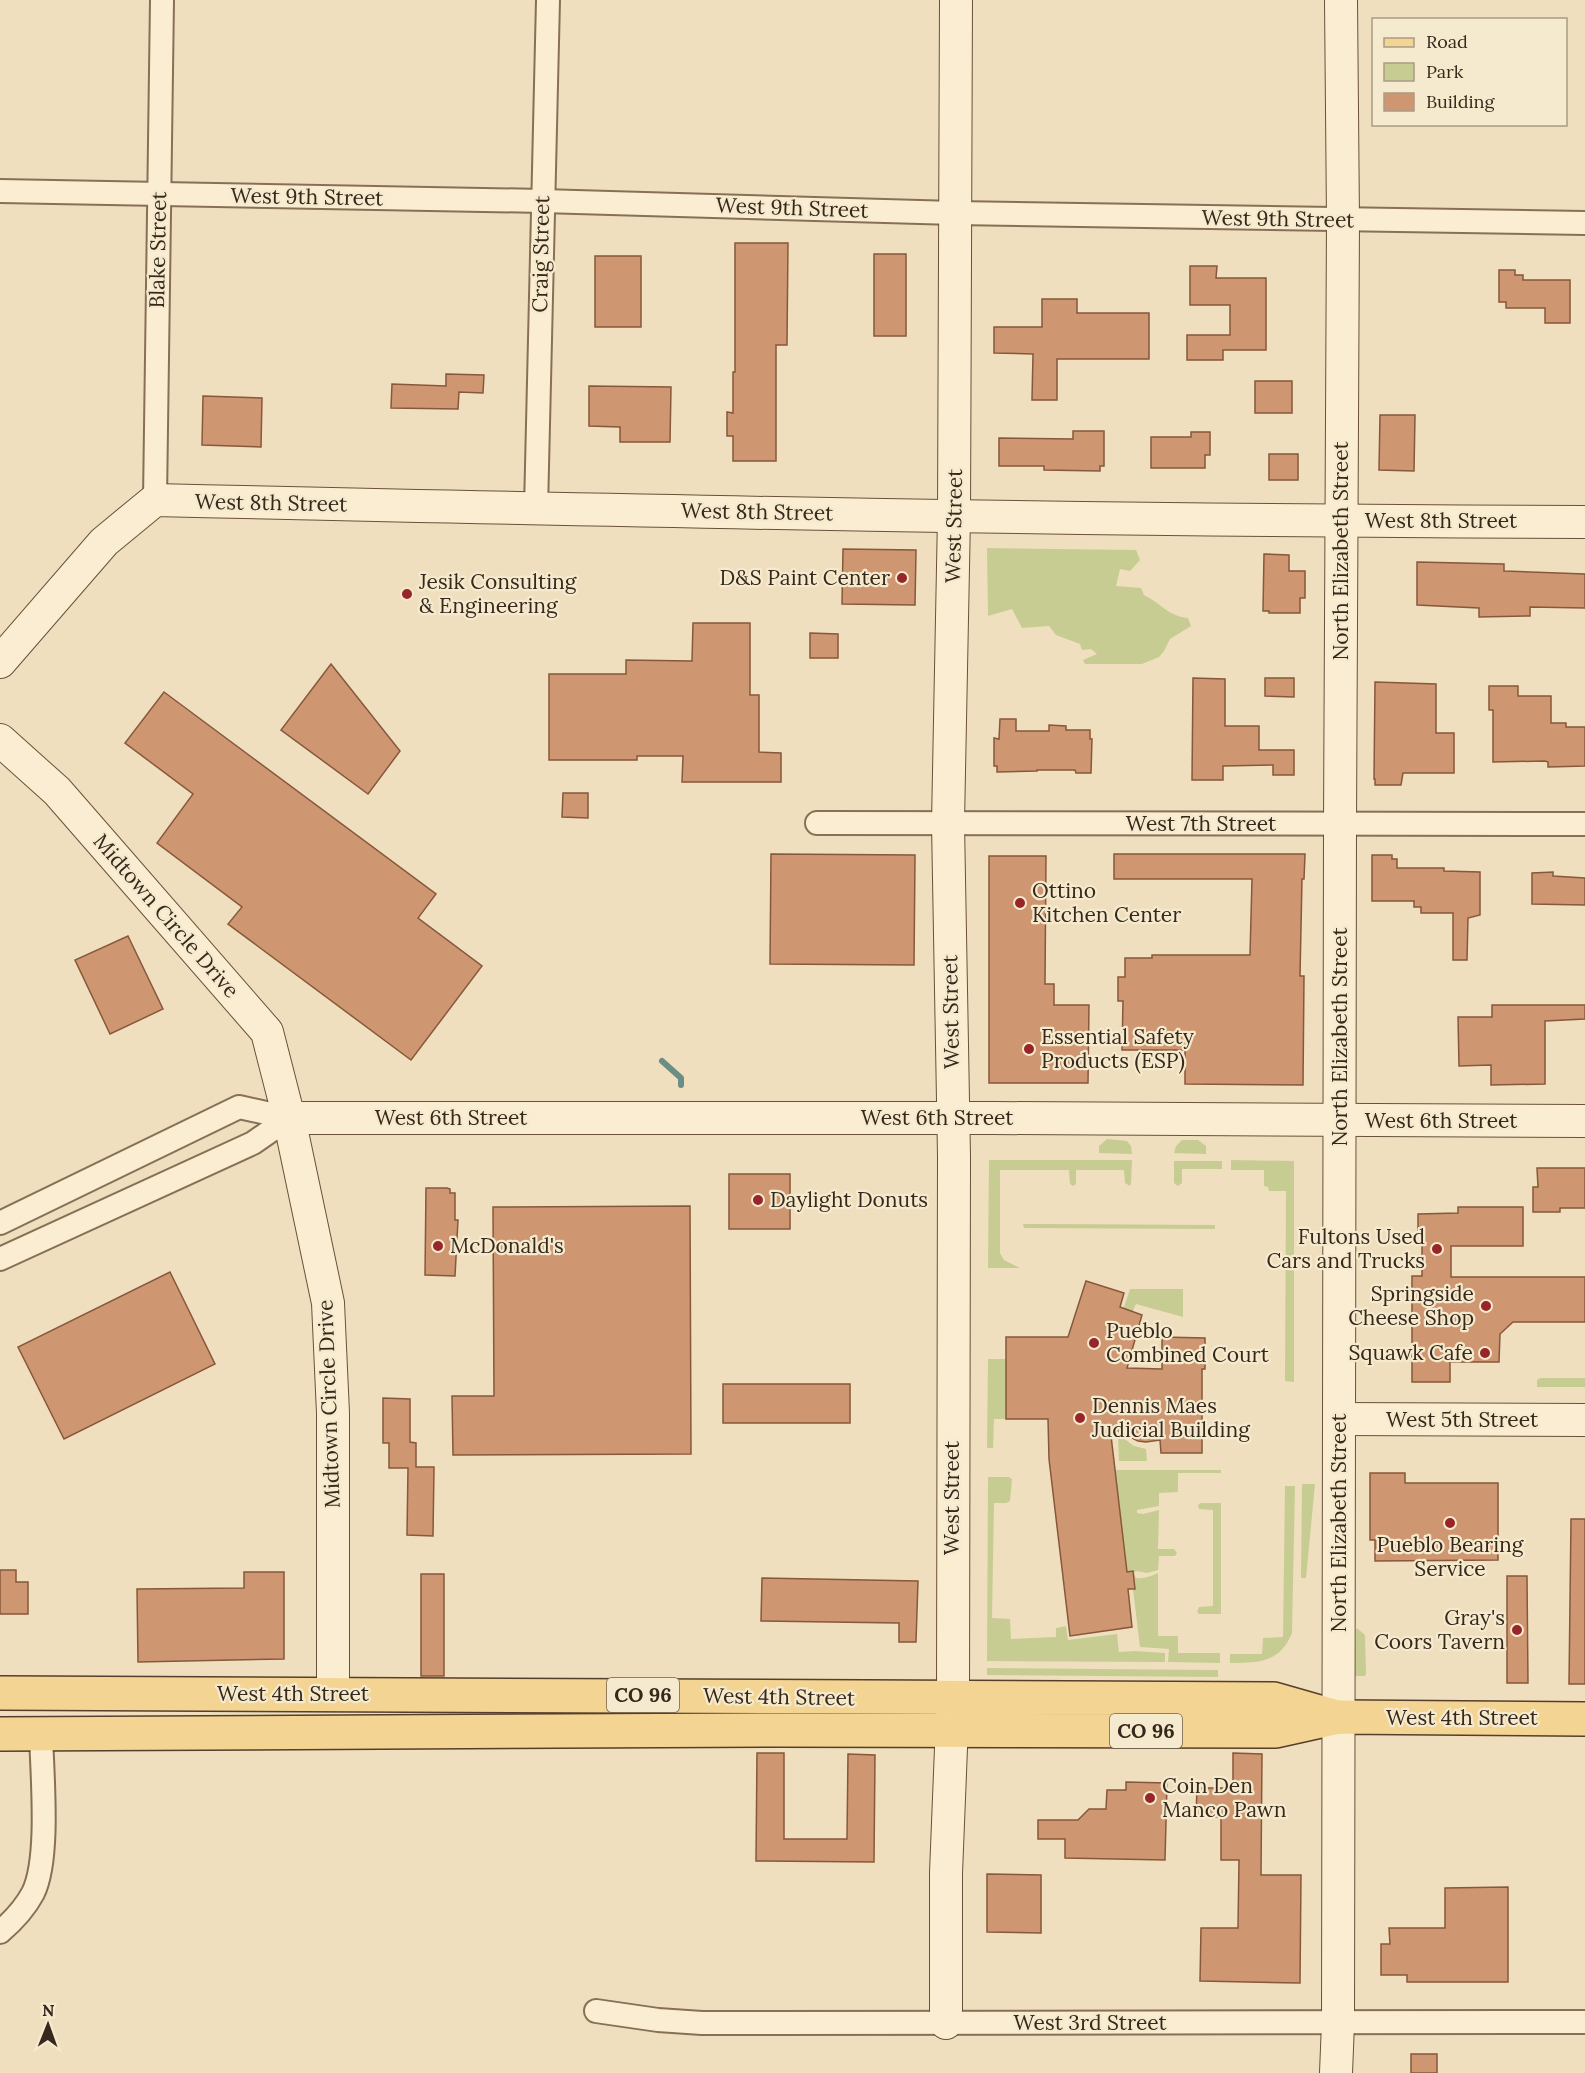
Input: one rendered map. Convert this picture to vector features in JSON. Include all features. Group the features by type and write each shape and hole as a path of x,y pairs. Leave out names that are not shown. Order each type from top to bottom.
{"main road":[{"name":"West 4th Street","path":"0,1693 1274,1699 1339,1717"},
{"path":"0,1714 314,1714 333,1694"},
{"name":"West 4th Street","path":"0,1734 1276,1731 1339,1717 1585,1719"}],"street":[{"name":"Blake Street","path":"155,500 162,0"},
{"name":"Craig Street","path":"536,509 548,0"},
{"name":"West Street","path":"946,2023 946,1873 953,1698 954,1156 948,823 954,516 956,0"},
{"name":"North Elizabeth Street","path":"1336,2073 1338,2023 1343,220 1341,0"},
{"name":"West 9th Street","path":"0,191 542,201 955,213 1585,223"},
{"name":"West 8th Street","path":"155,500 954,516 1585,522"},
{"path":"0,662 104,542 155,500"},
{"name":"Midtown Circle Drive","path":"0,740 57,791 267,1032 289,1118 328,1303 333,1413 333,1694"},
{"name":"West 7th Street","path":"817,823 1585,824"},
{"path":"0,1223 239,1107 289,1118"},
{"path":"0,1259 253,1143 289,1118"},
{"name":"West 6th Street","path":"289,1118 952,1118 1585,1122"},
{"name":"West 5th Street","path":"1340,1419 1585,1420"},
{"path":"0,1932 16,1918 33,1892 41,1862 43,1824 41,1734"},
{"name":"West 3rd Street","path":"596,2011 658,2020 702,2023 1585,2022"}],"green space":[{"path":"987,548 1136,550 1140,560 1130,571 1120,569 1116,586 1141,588 1144,595 1170,612 1188,618 1191,626 1170,639 1159,657 1142,664 1085,664 1083,660 1097,654 1091,649 1082,650 1080,644 1056,635 1049,626 1022,628 1012,609 988,616"},
{"path":"1107,1139 1127,1141 1131,1146 1132,1154 1099,1153 1099,1146"},
{"path":"1182,1140 1198,1140 1206,1146 1206,1154 1174,1153 1176,1146"},
{"path":"989,1160 1132,1160 1131,1183 1130,1186 1125,1183 1124,1170 1076,1170 1076,1184 1073,1186 1070,1184 1069,1170 1000,1170 1000,1253 1004,1260 1020,1268 988,1268"},
{"path":"1231,1160 1294,1161 1294,1382 1285,1381 1286,1191 1269,1191 1268,1187 1264,1186 1264,1170 1231,1170"},
{"path":"1174,1161 1222,1161 1222,1169 1182,1169 1182,1183 1178,1186 1174,1183"},
{"path":"1023,1224 1215,1225 1215,1229 1024,1228"},
{"path":"1130,1289 1183,1289 1183,1317 1136,1304 1132,1313 1123,1310"},
{"path":"988,1359 1007,1359 1006,1419 994,1419 993,1448 987,1448"},
{"path":"1540,1378 1585,1378 1585,1387 1537,1387 1537,1380"},
{"path":"1118,1437 1122,1437 1134,1446 1146,1449 1147,1461 1119,1461"},
{"path":"1115,1470 1221,1470 1221,1473 1178,1473 1178,1492 1159,1493 1159,1506 1137,1510 1137,1513 1143,1514 1159,1510 1158,1549 1174,1549 1177,1553 1175,1556 1159,1556 1158,1570 1134,1573 1136,1578 1139,1578 1158,1573 1158,1636 1178,1636 1178,1653 1220,1653 1220,1663 1168,1662 1169,1649 1140,1647 1133,1571 1127,1572"},
{"path":"988,1477 1012,1479 1010,1501 994,1503 992,1618 1010,1619 1011,1639 1056,1637 1056,1628 1066,1626 1068,1640 1117,1634 1119,1652 1165,1653 1165,1662 987,1661"},
{"path":"1302,1484 1315,1484 1306,1578 1301,1578"},
{"path":"1285,1486 1295,1486 1292,1633 1287,1643 1274,1656 1250,1663 1230,1663 1230,1654 1262,1654 1263,1638 1283,1637"},
{"path":"1221,1503 1221,1614 1199,1614 1197,1612 1199,1607 1213,1606 1213,1510 1199,1509 1198,1505"},
{"path":"1356,1629 1365,1635 1365,1676 1355,1676"},
{"path":"987,1668 1218,1670 1218,1677 987,1675"}],"building":[{"path":"735,243 788,243 787,345 776,345 776,461 733,461 733,436 727,436 727,412 733,413 733,372 735,372"},
{"path":"874,254 906,254 906,336 874,336"},
{"path":"595,256 641,256 641,327 595,327"},
{"path":"1190,266 1217,266 1216,278 1266,278 1266,350 1223,350 1223,360 1187,360 1187,335 1230,335 1230,305 1190,305"},
{"path":"1499,270 1515,270 1515,275 1523,275 1523,280 1570,280 1570,323 1545,323 1545,308 1506,308 1506,302 1499,302"},
{"path":"1042,299 1077,299 1077,313 1149,313 1149,359 1057,359 1057,400 1032,400 1033,354 994,353 994,327 1042,327"},
{"path":"446,374 484,375 483,393 459,392 458,409 391,408 392,384 446,386"},
{"path":"1255,381 1292,381 1292,413 1255,413"},
{"path":"589,386 671,387 670,442 620,442 620,427 589,426"},
{"path":"203,396 262,398 261,447 202,445"},
{"path":"1380,415 1415,415 1414,471 1379,470"},
{"path":"1073,431 1104,431 1104,466 1100,466 1100,471 1044,470 1044,466 999,466 999,438 1073,439"},
{"path":"1191,432 1210,432 1210,455 1205,455 1205,468 1151,468 1151,437 1191,437"},
{"path":"1269,454 1298,454 1298,480 1269,480"},
{"path":"843,549 916,550 915,605 842,604"},
{"path":"1264,554 1289,555 1289,571 1305,571 1305,598 1300,598 1300,613 1263,611"},
{"path":"1417,562 1504,564 1504,571 1585,574 1585,608 1530,607 1530,616 1479,617 1479,608 1417,605"},
{"path":"693,623 750,623 750,695 759,695 759,752 781,753 781,782 682,782 683,756 637,756 637,760 549,760 549,674 626,674 626,660 692,661"},
{"path":"810,633 838,634 838,658 810,658"},
{"path":"331,664 400,751 368,794 281,730"},
{"path":"1193,678 1225,679 1225,726 1259,726 1259,750 1294,750 1294,775 1273,775 1273,765 1223,766 1223,780 1192,780"},
{"path":"1265,678 1294,678 1294,697 1265,696"},
{"path":"1375,682 1436,684 1436,733 1454,733 1454,773 1403,773 1401,785 1375,785"},
{"path":"1489,686 1518,686 1518,696 1551,696 1551,723 1566,723 1566,727 1585,727 1585,766 1548,767 1548,762 1545,761 1493,762 1493,710 1489,710"},
{"path":"164,692 436,894 418,918 482,966 411,1060 228,924 242,907 157,843 193,794 125,743"},
{"path":"1000,719 1016,719 1016,731 1049,731 1049,725 1066,726 1066,730 1090,730 1091,773 1076,773 1075,770 997,772 997,766 994,766 994,738 999,739"},
{"path":"563,793 588,793 588,818 562,817"},
{"path":"771,854 915,855 914,965 770,964"},
{"path":"1114,854 1305,854 1304,879 1302,879 1300,976 1304,976 1303,1085 1185,1084 1185,1050 1122,1050 1123,1001 1118,1001 1118,977 1125,977 1125,958 1152,958 1152,955 1250,955 1252,879 1114,879"},
{"path":"1372,855 1392,855 1392,859 1397,859 1397,868 1444,868 1444,871 1480,872 1480,915 1468,918 1467,960 1453,960 1453,913 1421,913 1421,907 1414,907 1414,901 1372,901"},
{"path":"989,856 1046,856 1045,984 1054,984 1054,1005 1089,1005 1088,1083 989,1083"},
{"path":"1553,872 1553,876 1585,878 1585,905 1532,904 1532,873"},
{"path":"128,936 163,1009 110,1034 75,960"},
{"path":"1492,1005 1585,1005 1585,1019 1545,1021 1545,1084 1491,1085 1491,1065 1459,1066 1458,1017 1492,1017"},
{"path":"1537,1168 1585,1168 1585,1208 1560,1208 1560,1212 1533,1212 1533,1187 1538,1187"},
{"path":"729,1174 790,1174 790,1229 729,1229"},
{"path":"426,1188 447,1188 450,1189 450,1193 455,1193 455,1220 458,1220 455,1276 425,1275"},
{"path":"690,1206 691,1454 453,1455 452,1396 494,1396 493,1207"},
{"path":"1458,1207 1523,1207 1523,1246 1451,1246 1451,1277 1585,1277 1585,1322 1513,1322 1500,1334 1499,1362 1450,1362 1450,1382 1412,1382 1412,1276 1422,1276 1422,1230 1418,1230 1418,1214 1458,1213"},
{"path":"170,1272 215,1364 64,1439 18,1347"},
{"path":"1086,1281 1124,1293 1120,1307 1142,1315 1127,1368 1162,1369 1162,1337 1205,1338 1205,1369 1202,1369 1202,1453 1161,1453 1160,1440 1138,1441 1110,1427 1127,1572 1133,1571 1135,1589 1128,1589 1132,1627 1070,1636 1049,1459 1048,1419 1006,1419 1006,1337 1068,1337"},
{"path":"723,1384 850,1384 850,1423 723,1423"},
{"path":"383,1398 410,1399 410,1442 416,1443 416,1467 434,1467 433,1536 407,1535 408,1468 389,1468 389,1443 383,1443"},
{"path":"1370,1473 1405,1473 1405,1483 1498,1483 1498,1560 1375,1561 1375,1540 1370,1540"},
{"path":"1571,1519 1585,1519 1585,1684 1569,1684"},
{"path":"0,1570 16,1570 16,1582 28,1582 28,1614 0,1614"},
{"path":"244,1572 284,1572 284,1659 138,1662 137,1589 244,1588"},
{"path":"421,1574 444,1574 444,1676 421,1676"},
{"name":"Gray's Coors Tavern","path":"1507,1576 1527,1576 1528,1683 1507,1683"},
{"path":"762,1578 918,1581 916,1642 899,1642 899,1623 761,1621"},
{"path":"757,1753 784,1753 784,1839 847,1839 848,1754 875,1755 874,1862 756,1861"},
{"path":"1233,1753 1262,1754 1261,1875 1301,1875 1300,1983 1200,1981 1201,1928 1238,1928 1239,1860 1221,1860 1221,1817 1196,1816 1197,1788 1233,1788"},
{"path":"1126,1782 1167,1783 1165,1860 1065,1858 1065,1839 1038,1839 1038,1820 1078,1820 1089,1809 1106,1809 1107,1790 1126,1790"},
{"path":"987,1874 1041,1875 1041,1933 987,1932"},
{"path":"1508,1887 1508,1982 1407,1982 1407,1975 1381,1975 1381,1944 1390,1944 1389,1928 1445,1928 1445,1888"},
{"path":"1411,2054 1437,2054 1437,2073 1411,2073"}],"waterway":[{"path":"662,1061 681,1078 681,1085"}],"place":[{"name":"D&S Paint Center","path":"902,578"},
{"name":"Jesik Consulting & Engineering","path":"407,594"},
{"name":"Ottino Kitchen Center","path":"1020,903"},
{"name":"Essential Safety Products (ESP)","path":"1029,1049"},
{"name":"Daylight Donuts","path":"758,1200"},
{"name":"McDonald's","path":"438,1246"},
{"name":"Fultons Used Cars and Trucks","path":"1437,1249"},
{"name":"Springside Cheese Shop","path":"1486,1306"},
{"name":"Pueblo Combined Court","path":"1094,1343"},
{"name":"Squawk Cafe","path":"1485,1353"},
{"name":"Dennis Maes Judicial Building","path":"1080,1418"},
{"name":"Pueblo Bearing Service","path":"1450,1523"},
{"name":"Gray's Coors Tavern","path":"1517,1630"},
{"name":"Coin Den Manco Pawn","path":"1150,1798"}]}
